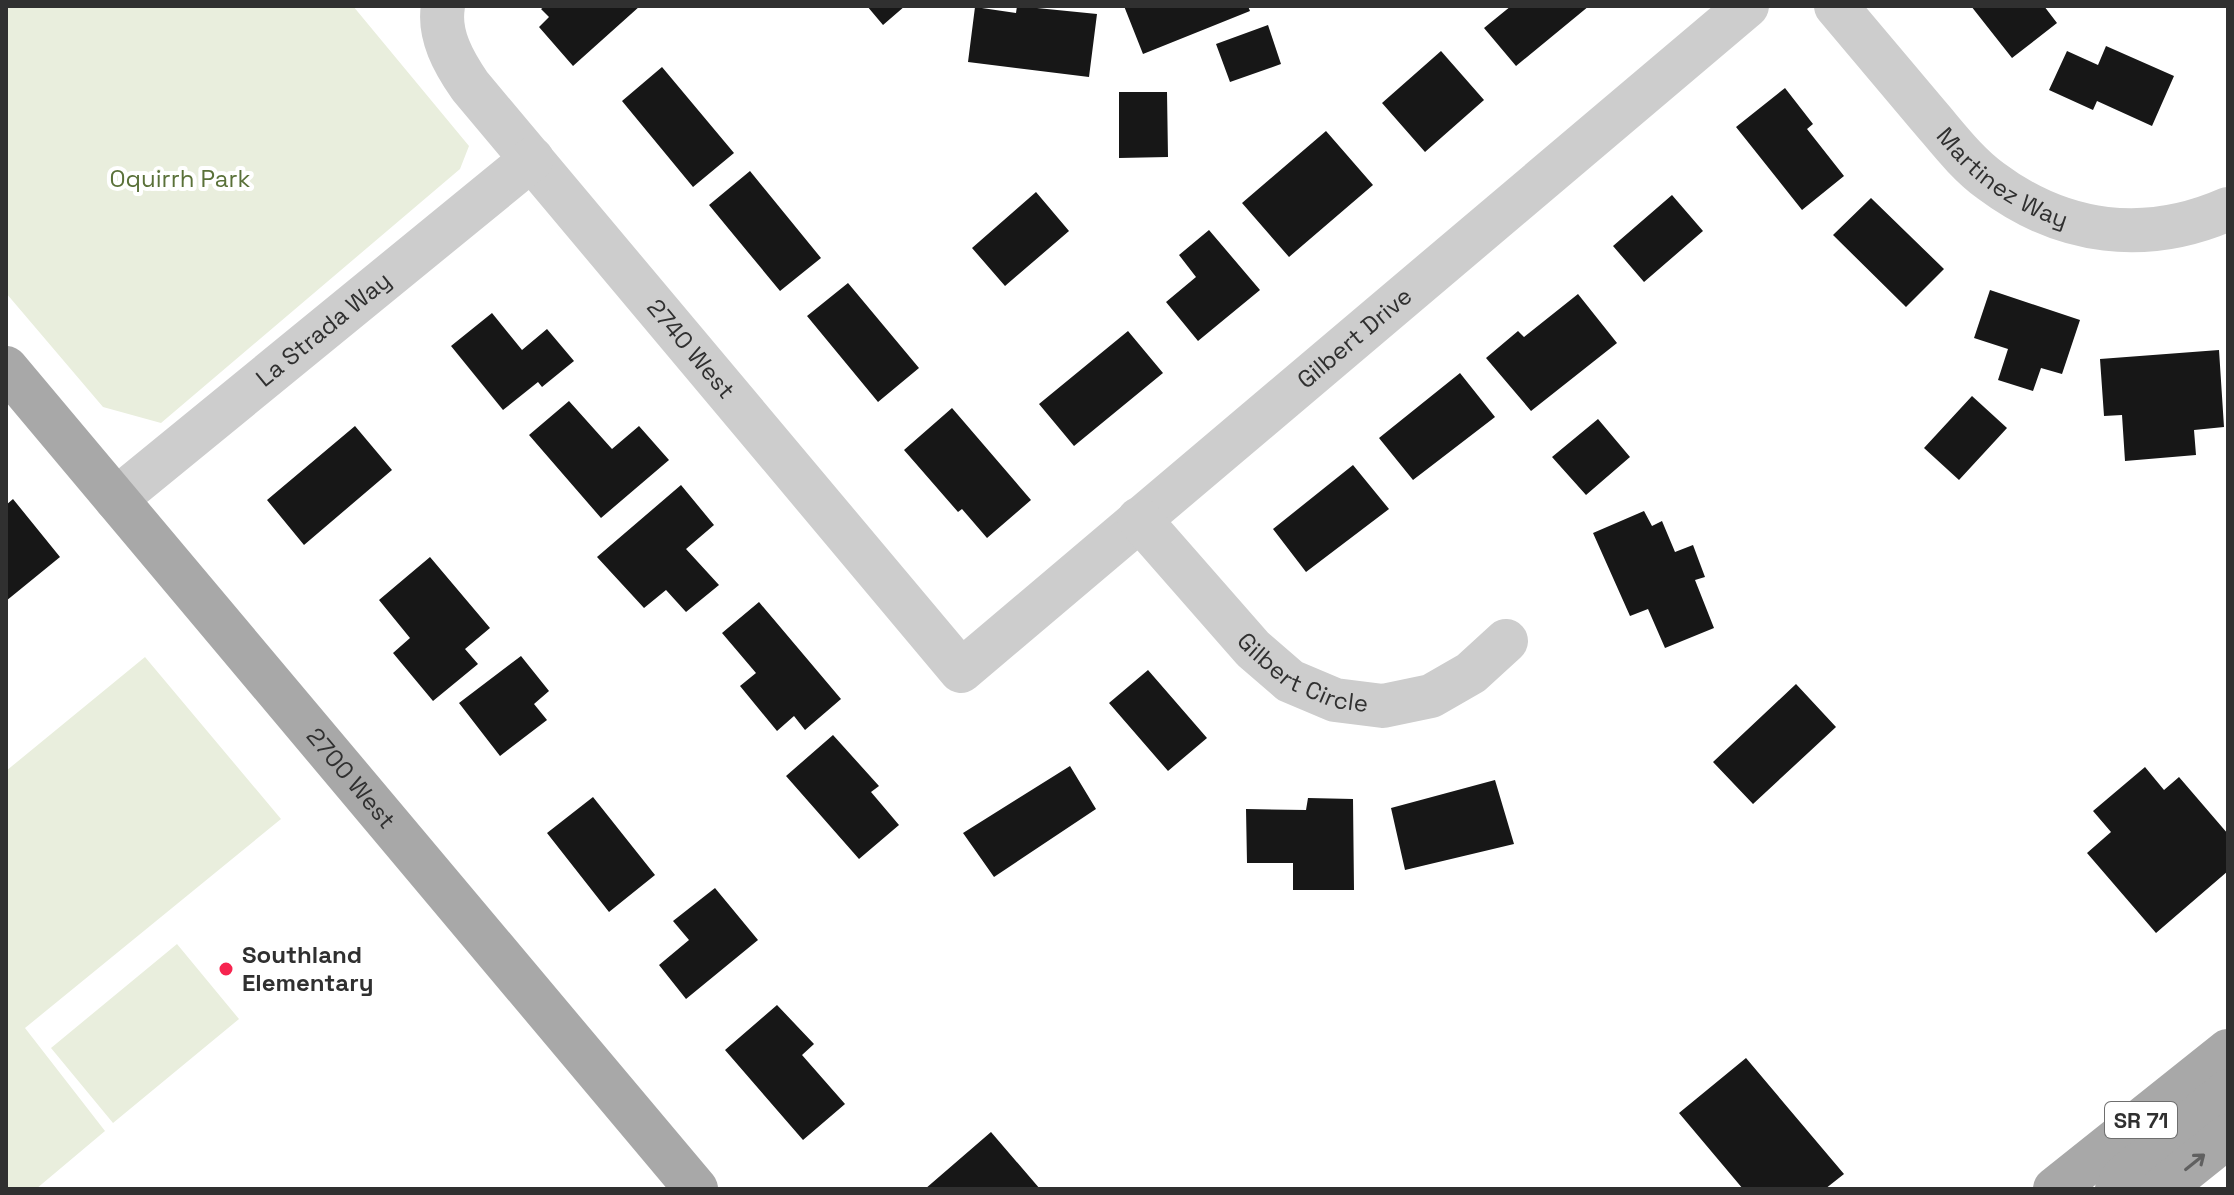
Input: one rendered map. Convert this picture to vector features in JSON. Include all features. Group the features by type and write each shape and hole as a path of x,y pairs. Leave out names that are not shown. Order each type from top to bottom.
{"main road":[{"name":"2700 West","path":"8,374 696,1189"},
{"name":"SR 71","path":"2055,1189 2228,1051"},
{"path":"2117,1189 2124,1177 2228,1091"},
{"name":"SR 71","path":"2162,1189 2228,1136"}],"street":[{"name":"Gilbert Drive","path":"961,671 1747,6"},
{"name":"Martinez Way","path":"1836,6 1958,150 1990,180 2027,203 2066,221 2108,231 2161,230 2228,209"},
{"name":"2740 West","path":"442,12 444,36 459,71 961,671"},
{"name":"La Strada Way","path":"116,499 532,159"},
{"name":"Gilbert Circle","path":"1139,519 1253,649 1290,681 1335,700 1383,706 1431,696 1471,673 1506,641"}],"green space":[{"name":"Oquirrh Park","path":"6,6 353,6 469,146 460,169 161,423 103,407 6,293"},
{"path":"145,657 281,819 25,1028 105,1131 36,1189 6,1189 6,771"},
{"path":"177,944 239,1019 113,1123 51,1048"}],"building":[{"path":"545,6 640,6 573,66 539,27 549,17 541,9"},
{"path":"867,6 905,6 883,25"},
{"path":"1017,6 1097,14 1089,77 968,62 975,7 1016,13"},
{"path":"1124,6 1248,6 1250,11 1143,54"},
{"path":"1511,6 1589,6 1516,66 1484,28"},
{"path":"1971,6 2044,6 2057,23 2012,58"},
{"path":"1268,25 1281,64 1230,82 1216,44"},
{"path":"2106,46 2174,76 2152,126 2097,101 2093,110 2049,90 2067,51 2098,65"},
{"path":"1441,51 1484,100 1425,152 1382,103"},
{"path":"662,67 734,153 693,187 622,101"},
{"path":"1785,88 1813,124 1807,129 1844,176 1802,210 1736,127"},
{"path":"1119,92 1167,92 1168,157 1119,158"},
{"path":"1326,131 1373,185 1289,257 1242,203"},
{"path":"750,171 821,258 780,291 709,205"},
{"path":"1036,192 1069,231 1005,286 972,248"},
{"path":"1672,195 1703,231 1644,282 1613,246"},
{"path":"1871,198 1944,269 1906,307 1833,235"},
{"path":"1209,230 1260,290 1198,341 1166,302 1196,277 1179,255"},
{"path":"848,283 919,368 878,402 807,316"},
{"path":"1990,290 2080,320 2062,374 2041,368 2033,391 1998,380 2008,349 1974,338"},
{"path":"1578,294 1617,343 1531,411 1486,358 1518,331 1524,337"},
{"path":"492,313 522,350 547,329 574,361 542,387 538,382 503,410 451,346"},
{"path":"1128,331 1163,373 1074,446 1039,404"},
{"path":"2219,350 2224,427 2194,430 2196,455 2125,461 2122,415 2104,416 2100,359"},
{"path":"1460,373 1495,417 1413,480 1379,438"},
{"path":"1972,396 2007,428 1959,480 1924,448"},
{"path":"569,401 612,449 639,426 669,460 601,518 529,435"},
{"path":"952,408 1031,500 987,538 962,509 958,512 904,450"},
{"path":"1598,419 1630,457 1586,495 1552,457"},
{"path":"355,426 392,470 304,545 267,500"},
{"path":"1353,465 1389,509 1306,572 1273,529"},
{"path":"681,485 714,525 686,549 719,585 686,612 666,590 644,608 597,557"},
{"path":"13,499 60,557 6,601 6,505"},
{"path":"1644,511 1652,526 1662,521 1675,552 1693,545 1705,577 1695,580 1714,628 1665,648 1648,609 1630,616 1593,533"},
{"path":"430,557 490,628 465,649 478,664 433,701 393,653 410,638 379,600"},
{"path":"759,602 841,699 805,730 794,716 777,731 740,686 756,673 722,633"},
{"path":"521,656 549,691 534,704 547,720 500,756 459,703"},
{"path":"1148,670 1207,738 1168,771 1109,703"},
{"path":"1796,684 1836,727 1753,804 1713,762"},
{"path":"833,735 879,786 871,792 899,825 859,859 786,776"},
{"path":"1070,766 1096,809 994,877 963,833"},
{"path":"2145,767 2164,790 2179,777 2228,834 2228,871 2156,933 2087,853 2111,832 2093,811"},
{"path":"1495,780 1514,844 1405,870 1391,808"},
{"path":"593,797 655,875 609,912 547,833"},
{"path":"1308,798 1353,799 1354,890 1293,890 1293,863 1247,863 1246,809 1306,810"},
{"path":"715,888 758,940 686,999 659,965 689,940 673,921"},
{"path":"777,1005 814,1044 802,1055 845,1104 803,1140 725,1050"},
{"path":"1746,1058 1844,1174 1825,1189 1743,1189 1679,1113"},
{"path":"991,1132 1040,1189 925,1189"}],"place":[{"name":"Southland Elementary","path":"226,969"}]}
